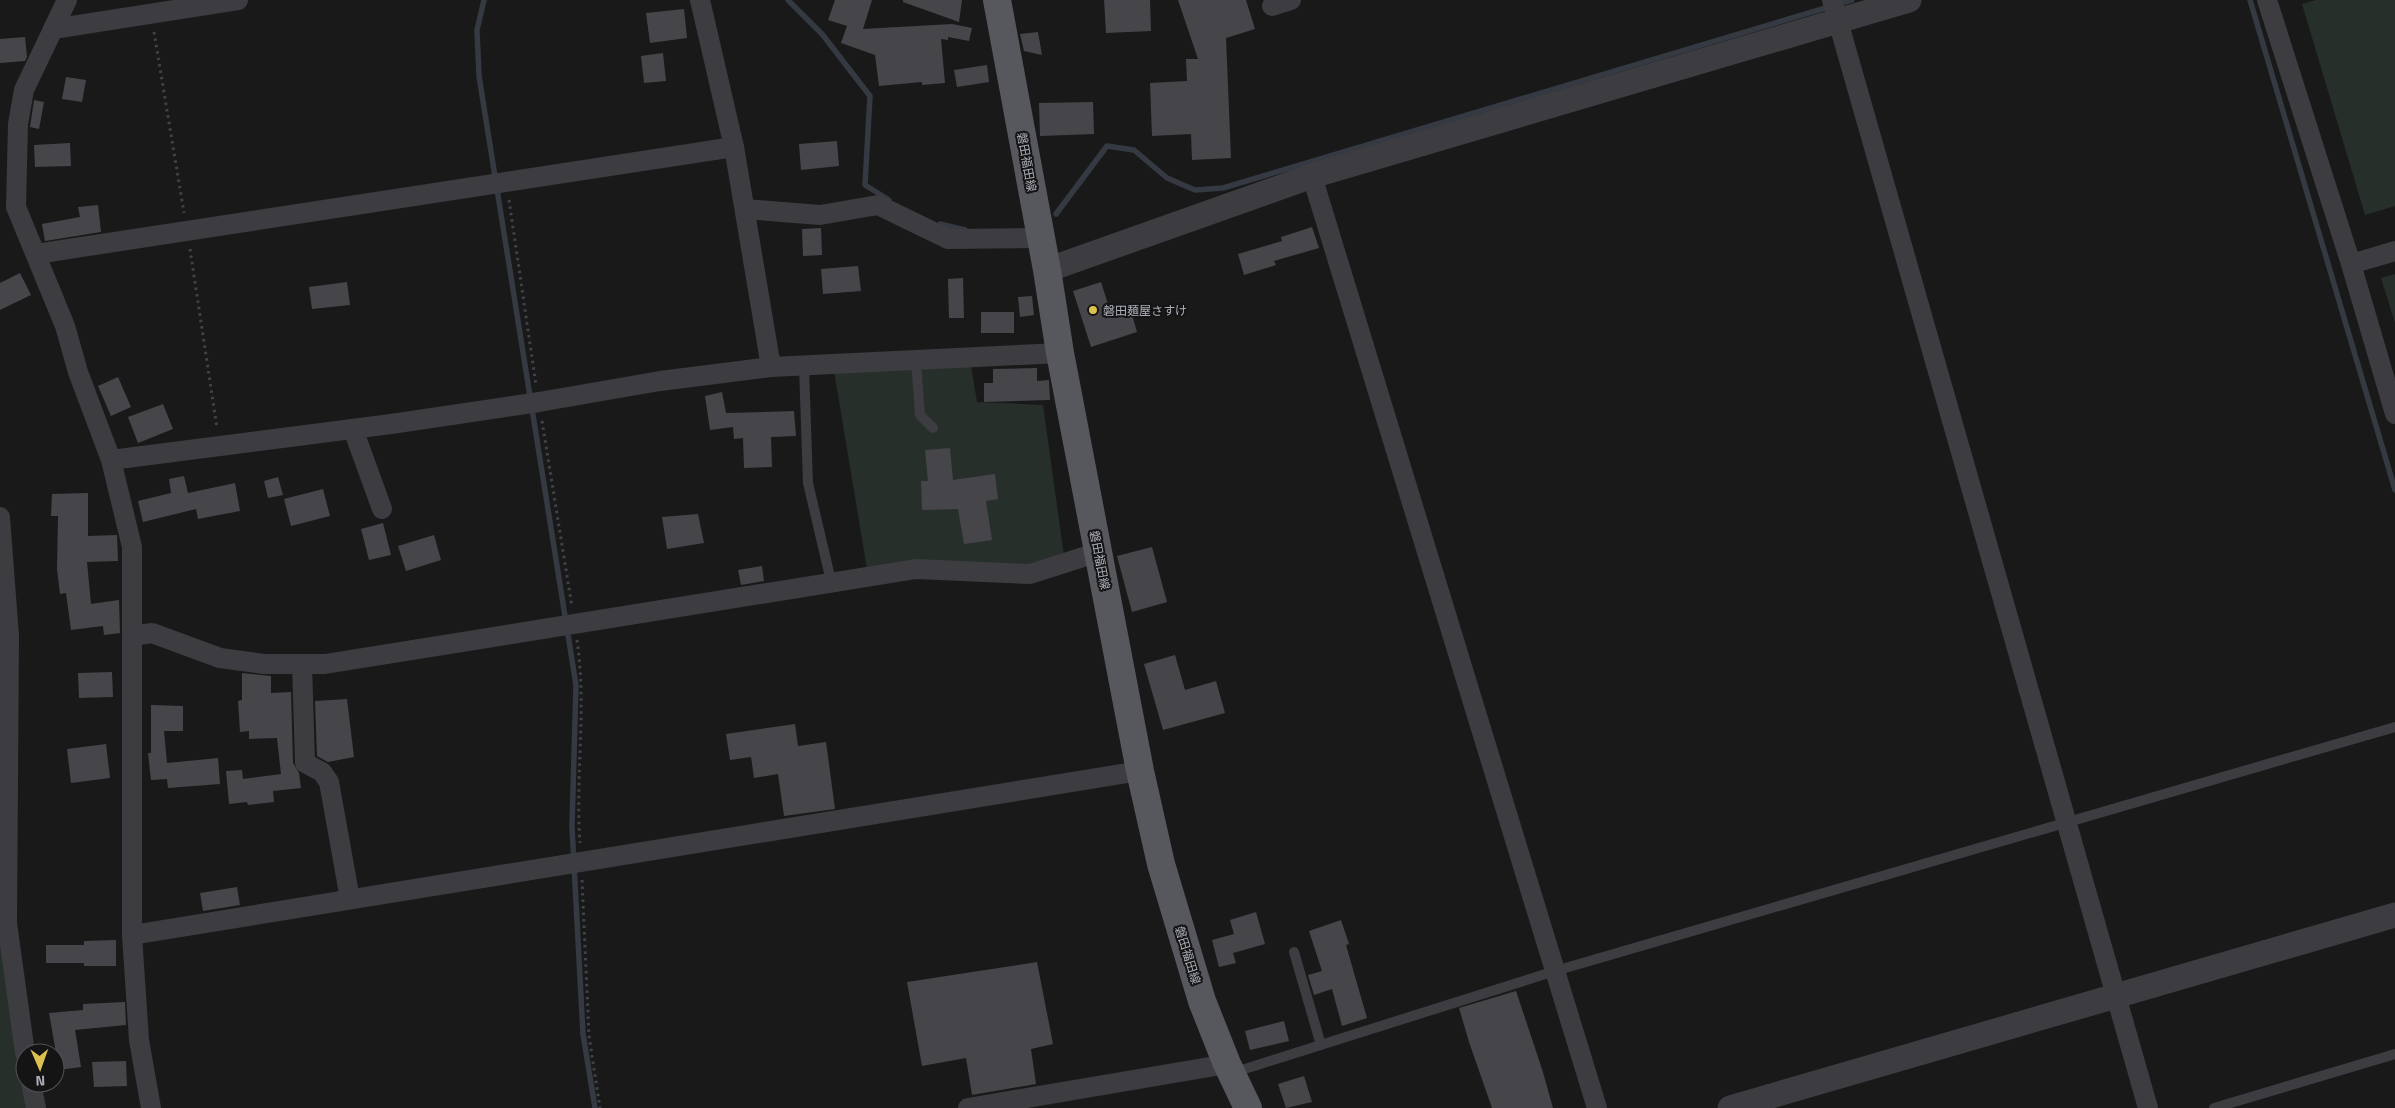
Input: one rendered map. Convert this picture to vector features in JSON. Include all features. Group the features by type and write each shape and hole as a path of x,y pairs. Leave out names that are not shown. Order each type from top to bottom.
{"main road":[{"name":"磐田福田線","path":"997,0 1047,270 1060,353 1140,772 1161,864 1202,1001 1229,1068 1248,1108"}],"street":[{"path":"67,0 24,90 18,124 16,207 66,326 78,372 111,460 132,547 132,935 139,1040 151,1108"},
{"path":"53,29 238,0"},
{"path":"700,0 734,147 771,367"},
{"path":"1272,6 1291,0"},
{"path":"1047,270 1312,176 1836,10 1909,0"},
{"path":"2267,0 2351,264 2395,414"},
{"path":"1836,10 2148,1108"},
{"path":"36,254 734,147"},
{"path":"1312,176 1596,1108"},
{"path":"745,209 820,215 878,205 948,239 1041,238"},
{"path":"2351,264 2395,251"},
{"path":"111,460 353,429 531,403 660,381 771,367 1060,353"},
{"path":"353,429 382,509"},
{"path":"0,516 9,636 7,923 24,1043"},
{"path":"132,636 152,633 220,658 264,664 325,664 831,581 916,569 1030,574 1099,552"},
{"path":"302,664 305,763 322,772 329,782 350,900"},
{"path":"132,935 573,862 1140,772"},
{"path":"1730,1108 2395,915"},
{"path":"968,1108 1025,1103 1229,1068"},
{"path":"33,1093 36,1108"}],"lane":[{"path":"916,361 920,415 933,428"},
{"path":"804,366 808,483 831,581"},
{"path":"1229,1068 1321,1045 1555,971 2395,728"},
{"path":"1294,952 1321,1045"},
{"path":"2214,1108 2395,1054"}],"path":[{"path":"497,183 567,625 582,684 573,862 589,1036 600,1108"}],"shaded area":[{"path":"2316,0 2395,0 2395,206 2365,215 2302,4"},
{"path":"2395,274 2395,323 2381,278"},
{"path":"833,365 971,366 977,402 1043,405 1065,563 868,575"},
{"path":"0,556 8,781 23,1043 15,1043 15,1093 32,1093 42,1108 0,1108"}],"building":[{"path":"835,0 872,0 863,29 952,24 972,28 969,41 948,37 948,40 941,39 945,83 922,85 922,82 879,86 875,55 841,43 847,26 828,20"},
{"path":"903,0 962,0 959,22 903,2"},
{"path":"1104,0 1150,0 1151,31 1106,33"},
{"path":"1178,0 1246,0 1255,29 1226,38 1231,158 1192,160 1191,134 1152,136 1150,83 1187,81 1186,59 1198,59"},
{"path":"684,9 687,38 650,43 646,13"},
{"path":"1038,32 1042,55 1024,51 1020,34"},
{"path":"25,37 27,57 25,61 0,63 0,39"},
{"path":"663,53 666,81 644,83 641,56"},
{"path":"987,65 989,82 957,87 954,70"},
{"path":"66,77 86,80 82,102 62,99"},
{"path":"34,100 44,102 39,129 30,127"},
{"path":"1093,102 1094,134 1040,136 1039,103"},
{"path":"837,141 839,166 801,170 799,144"},
{"path":"70,143 71,166 35,167 34,145"},
{"path":"98,205 101,232 45,241 42,224 80,217 78,207"},
{"path":"1312,227 1319,248 1274,261 1276,265 1244,275 1238,254 1282,241 1281,237"},
{"path":"821,228 822,255 803,256 802,229"},
{"path":"858,266 861,291 823,294 821,269"},
{"path":"20,273 31,295 0,310 0,283"},
{"path":"963,278 964,318 949,318 948,279"},
{"path":"347,282 350,305 312,309 309,287"},
{"path":"1101,282 1112,317 1131,311 1137,332 1091,347 1073,291"},
{"path":"1032,296 1034,315 1020,317 1018,297"},
{"path":"981,312 1014,312 1014,333 981,333"},
{"path":"1037,368 1037,381 1049,380 1050,400 984,402 984,383 993,383 993,369"},
{"path":"118,377 131,407 111,416 98,386"},
{"path":"722,392 726,413 794,411 796,436 771,437 772,467 744,468 743,438 734,439 733,427 710,430 705,396"},
{"path":"163,404 173,429 138,443 128,417"},
{"path":"950,448 953,480 995,474 998,499 986,501 992,540 964,544 958,509 922,510 921,481 928,481 925,450"},
{"path":"184,476 188,493 235,483 240,511 198,519 196,509 143,522 138,501 171,493 169,479"},
{"path":"278,477 283,495 268,498 264,481"},
{"path":"323,489 330,516 291,526 284,499"},
{"path":"88,493 88,536 117,535 118,561 87,562 91,604 119,600 120,633 104,635 103,626 71,630 66,593 60,594 57,569 58,516 51,516 52,494"},
{"path":"698,514 704,543 667,549 662,517"},
{"path":"383,523 391,555 369,560 361,529"},
{"path":"434,535 441,560 406,571 398,546"},
{"path":"1152,547 1167,602 1132,612 1117,556"},
{"path":"762,566 764,581 741,585 738,570"},
{"path":"1175,655 1185,690 1216,681 1225,713 1163,730 1144,664"},
{"path":"112,672 113,697 79,698 78,673"},
{"path":"242,673 271,676 271,693 291,692 293,763 299,773 301,788 273,791 274,802 248,805 247,802 229,804 226,771 242,770 243,779 281,774 277,738 249,739 249,731 240,732 238,701 242,700"},
{"path":"347,699 354,757 328,762 317,756 315,701"},
{"path":"151,705 183,706 183,731 164,731 167,763 218,758 220,784 168,788 167,779 151,780 148,753 151,753"},
{"path":"795,724 798,746 826,742 835,809 784,816 778,774 754,778 751,757 730,760 726,734"},
{"path":"106,744 110,778 71,783 67,749"},
{"path":"237,887 240,905 203,911 200,893"},
{"path":"1256,912 1265,944 1233,953 1236,963 1219,967 1212,940 1234,934 1230,920"},
{"path":"1341,920 1349,944 1346,945 1367,1018 1342,1026 1332,989 1314,995 1308,975 1322,971 1309,931"},
{"path":"116,940 116,966 84,966 84,963 46,963 46,945 84,945 84,941"},
{"path":"1037,962 1053,1044 1031,1049 1036,1084 972,1095 966,1058 922,1066 907,982"},
{"path":"1516,991 1553,1108 1492,1108 1469,1042 1459,1008"},
{"path":"125,1002 126,1025 75,1030 81,1067 65,1069 65,1043 54,1043 49,1013 83,1010 83,1004"},
{"path":"1284,1021 1289,1041 1250,1050 1245,1031"},
{"path":"126,1061 127,1086 94,1087 92,1062"},
{"path":"1304,1076 1312,1102 1286,1108 1278,1084"}],"waterway":[{"path":"484,0 477,30 479,76 576,685 572,827 583,1034 595,1108"},
{"path":"788,0 822,34 870,96 865,185 889,200"},
{"path":"1056,214 1107,146 1134,150 1167,178 1195,190 1223,188 1852,0"},
{"path":"2250,0 2395,490"},
{"path":"940,224 965,230"}],"place":[{"name":"磐田麺屋さすけ","path":"1093,310"}]}
